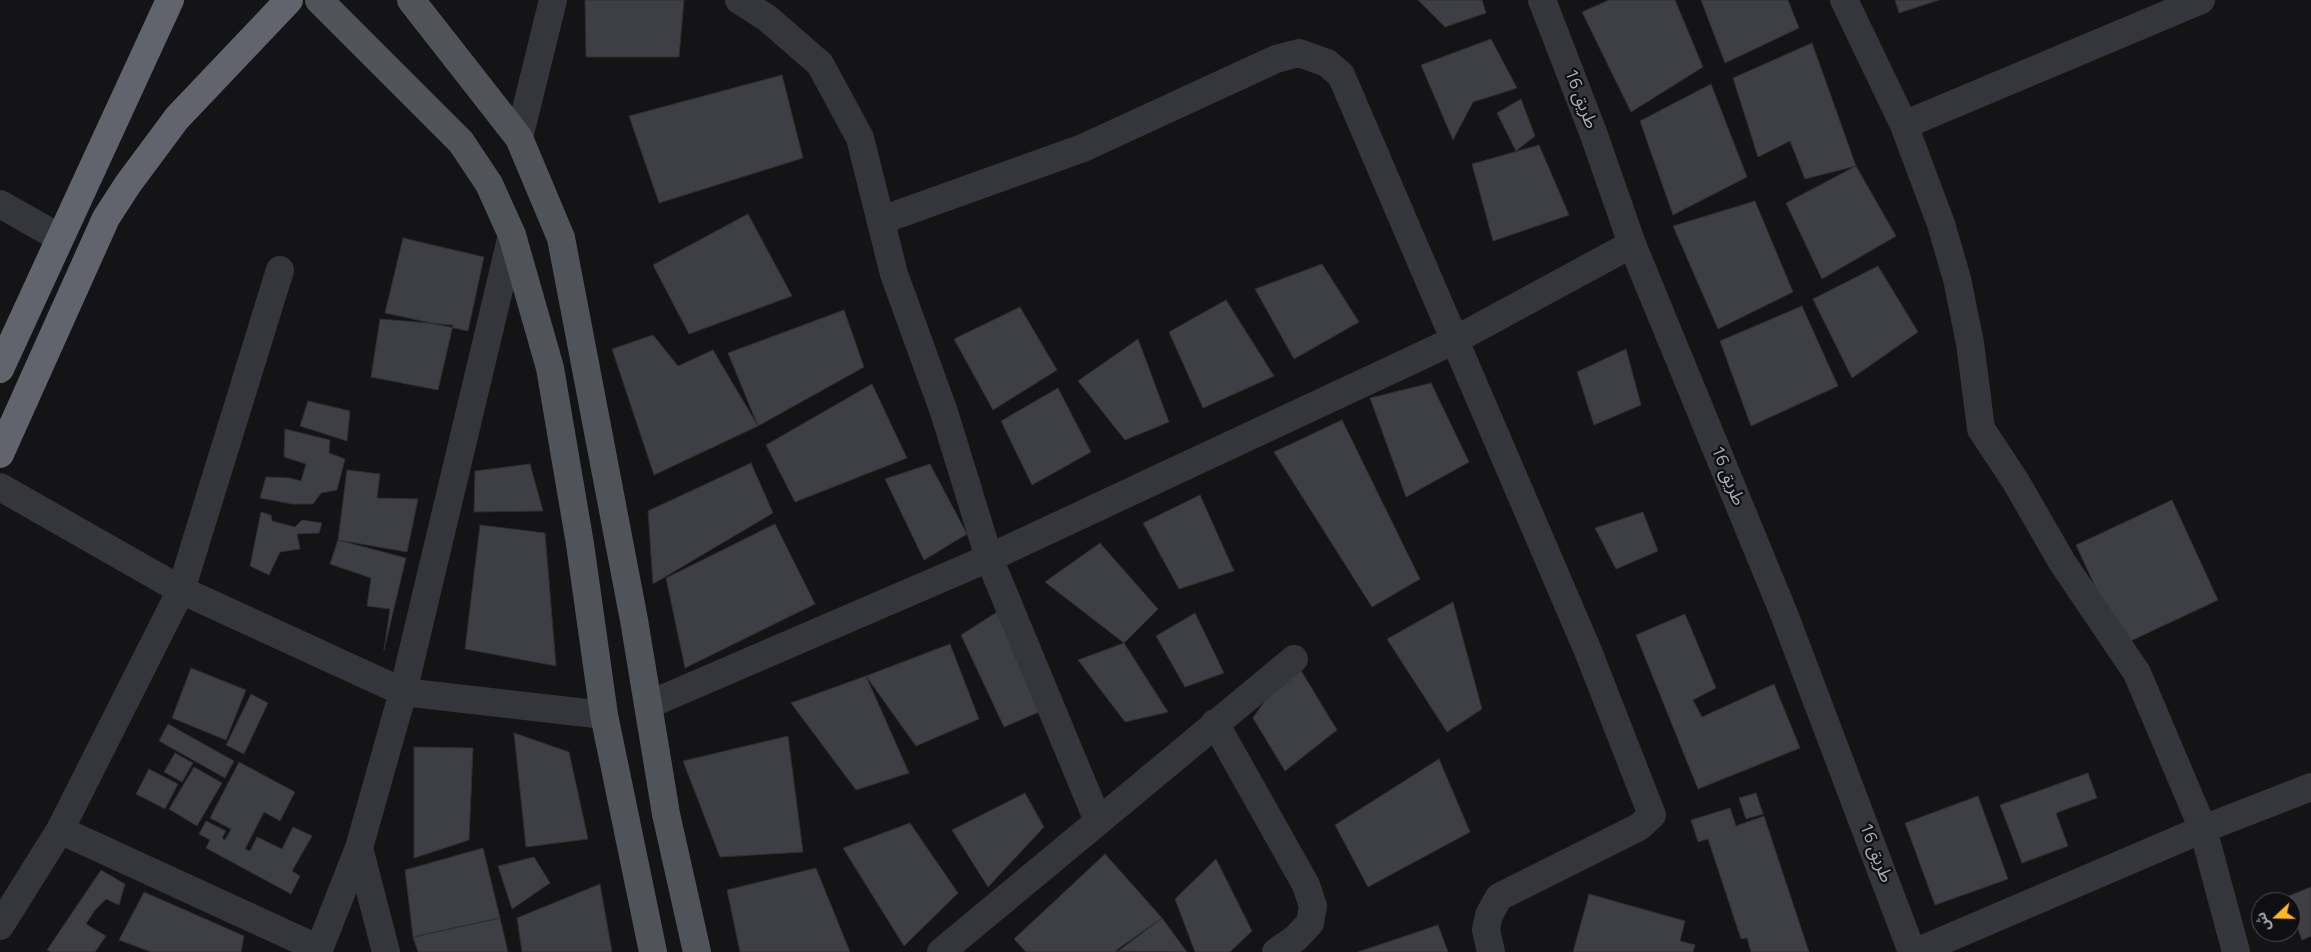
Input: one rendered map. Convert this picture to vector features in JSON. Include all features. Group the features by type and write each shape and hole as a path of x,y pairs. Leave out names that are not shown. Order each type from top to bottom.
{"highway":[{"path":"0,369 170,0"},
{"path":"0,454 106,218 128,184 177,118 289,0"}],"main road":[{"path":"319,0 461,142 489,184 512,235 550,368 580,544 604,715 653,952"},
{"path":"411,0 518,138 561,238 590,381 666,814 697,952"}],"street":[{"path":"518,138 553,0"},
{"path":"739,0 767,18 820,64 860,138 894,274 944,412 989,558 1098,821"},
{"name":"طريق 16","path":"1542,0 1594,135 1632,244 1784,614 1912,952"},
{"path":"1844,0 1904,125 1940,224 1957,279 1970,343 1981,429 2016,482 2062,562 2137,673 2203,829 2236,952"},
{"path":"1904,125 2201,0"},
{"path":"882,220 1083,148 1276,59 1299,53 1327,63 1341,75 1588,651 1652,815 1639,828 1500,897 1489,915 1486,930 1491,952"},
{"path":"0,204 60,238"},
{"path":"60,830 319,951 359,848 403,692 512,235"},
{"path":"648,705 989,558 1456,340 1632,244"},
{"path":"0,926 60,830 181,590 280,270"},
{"path":"0,487 181,590 403,692 604,715"},
{"path":"941,952 1294,659"},
{"path":"1215,723 1306,885 1313,906 1310,923 1296,938 1276,952"},
{"path":"1916,952 2203,829 2311,786"},
{"path":"359,848 386,952"}],"building":[{"path":"585,0 684,0 679,57 586,57"},
{"path":"1418,0 1482,0 1486,13 1445,27"},
{"path":"1609,0 1675,0 1703,67 1631,112 1582,12"},
{"path":"1701,0 1788,0 1799,28 1725,63"},
{"path":"1895,0 1939,0 1899,13"},
{"path":"1491,39 1517,88 1473,102 1453,140 1421,65"},
{"path":"1812,43 1856,166 1805,179 1790,141 1758,157 1733,78"},
{"path":"782,75 803,158 659,203 629,116"},
{"path":"1711,84 1747,177 1673,215 1640,121"},
{"path":"1521,99 1535,136 1516,151 1497,113"},
{"path":"1539,145 1569,215 1493,241 1472,164"},
{"path":"1856,166 1896,236 1822,279 1786,203"},
{"path":"1755,201 1793,292 1718,329 1673,226"},
{"path":"748,214 792,296 689,334 653,265"},
{"path":"403,238 484,257 468,331 385,313"},
{"path":"1322,264 1359,322 1294,359 1255,289"},
{"path":"1878,266 1918,332 1852,378 1813,299"},
{"path":"1226,300 1274,376 1203,408 1169,332"},
{"path":"1802,306 1838,386 1751,426 1720,341"},
{"path":"1020,307 1057,370 993,410 954,339"},
{"path":"844,310 864,367 758,426 728,353"},
{"path":"380,319 453,325 438,390 371,377"},
{"path":"653,335 678,366 713,350 758,426 654,475 612,349"},
{"path":"1138,339 1169,422 1125,440 1078,381"},
{"path":"1626,349 1641,405 1594,425 1577,372"},
{"path":"1431,383 1469,462 1406,497 1370,398"},
{"path":"872,384 907,458 795,502 766,445"},
{"path":"1058,388 1091,452 1032,485 1001,421"},
{"path":"308,401 350,411 347,441 300,426"},
{"path":"1342,420 1420,579 1372,607 1274,452"},
{"path":"285,429 330,440 329,453 345,459 337,490 321,493 313,504 292,504 260,498 266,477 290,478 301,481 306,464 284,457"},
{"path":"751,463 773,513 653,584 648,511"},
{"path":"530,464 543,511 474,512 475,471"},
{"path":"930,464 967,534 924,560 885,479"},
{"path":"347,470 380,474 377,498 418,499 407,552 338,540"},
{"path":"1200,495 1234,571 1179,589 1143,523"},
{"path":"2172,500 2218,600 2122,645 2076,545"},
{"path":"261,512 271,515 272,521 295,527 302,520 322,523 319,533 297,534 300,549 280,552 269,575 250,566"},
{"path":"1643,512 1658,551 1616,569 1595,528"},
{"path":"775,524 815,604 685,668 666,578"},
{"path":"480,525 545,533 556,666 465,649"},
{"path":"338,540 406,558 384,650 390,609 367,606 371,578 330,564"},
{"path":"1100,543 1158,609 1124,643 1045,582"},
{"path":"1453,602 1482,709 1447,732 1387,639"},
{"path":"997,612 1039,712 1004,727 961,635"},
{"path":"1195,613 1224,673 1185,687 1156,636"},
{"path":"1685,614 1716,688 1693,700 1702,717 1774,684 1800,748 1698,789 1636,635"},
{"path":"1124,643 1168,712 1125,722 1078,660"},
{"path":"950,644 979,719 916,746 866,676"},
{"path":"1294,659 1337,730 1285,771 1253,718"},
{"path":"191,668 246,690 226,740 172,718"},
{"path":"866,676 909,773 856,790 791,703"},
{"path":"251,694 268,703 244,754 226,745"},
{"path":"168,724 234,761 225,778 159,741"},
{"path":"514,733 569,752 588,839 526,847"},
{"path":"788,736 803,852 720,857 683,761"},
{"path":"414,747 473,748 469,840 414,858"},
{"path":"175,753 193,763 182,782 164,772"},
{"path":"1439,759 1470,832 1368,887 1335,825"},
{"path":"239,762 295,792 280,821 264,812 245,849 250,851 257,837 282,849 293,827 312,836 292,871 300,876 291,894 206,848 210,840 199,834 206,821 226,831 222,838 225,840 231,829 210,818"},
{"path":"194,767 222,783 197,826 169,809"},
{"path":"149,769 178,784 165,809 136,794"},
{"path":"2088,773 2097,798 2056,813 2068,846 2022,863 2000,805"},
{"path":"1025,793 1044,827 988,887 952,830"},
{"path":"1756,793 1763,814 1746,819 1739,798"},
{"path":"1978,796 2008,879 1935,905 1905,823"},
{"path":"1730,808 1736,826 1764,816 1809,952 1751,952 1747,938 1741,939 1708,839 1698,842 1691,820"},
{"path":"910,823 958,893 904,946 843,848"},
{"path":"483,848 500,918 413,937 405,870"},
{"path":"1105,854 1162,918 1117,952 1026,952 1014,939"},
{"path":"534,857 550,883 512,909 498,866"},
{"path":"1216,859 1252,931 1230,952 1195,952 1175,899"},
{"path":"816,868 850,952 740,952 727,890"},
{"path":"101,870 125,884 119,905 106,899 95,910 86,924 106,936 95,952 51,952 47,950"},
{"path":"600,884 612,952 522,952 517,918"},
{"path":"2311,887 2311,936 2302,940 2301,892 2298,892"},
{"path":"144,892 244,936 241,952 151,952 119,940"},
{"path":"1589,894 1685,921 1680,941 1695,945 1693,952 1573,952"},
{"path":"500,918 508,952 418,952 413,937"},
{"path":"1162,918 1187,952 1115,951"},
{"path":"1438,925 1448,952 1358,952"}]}
